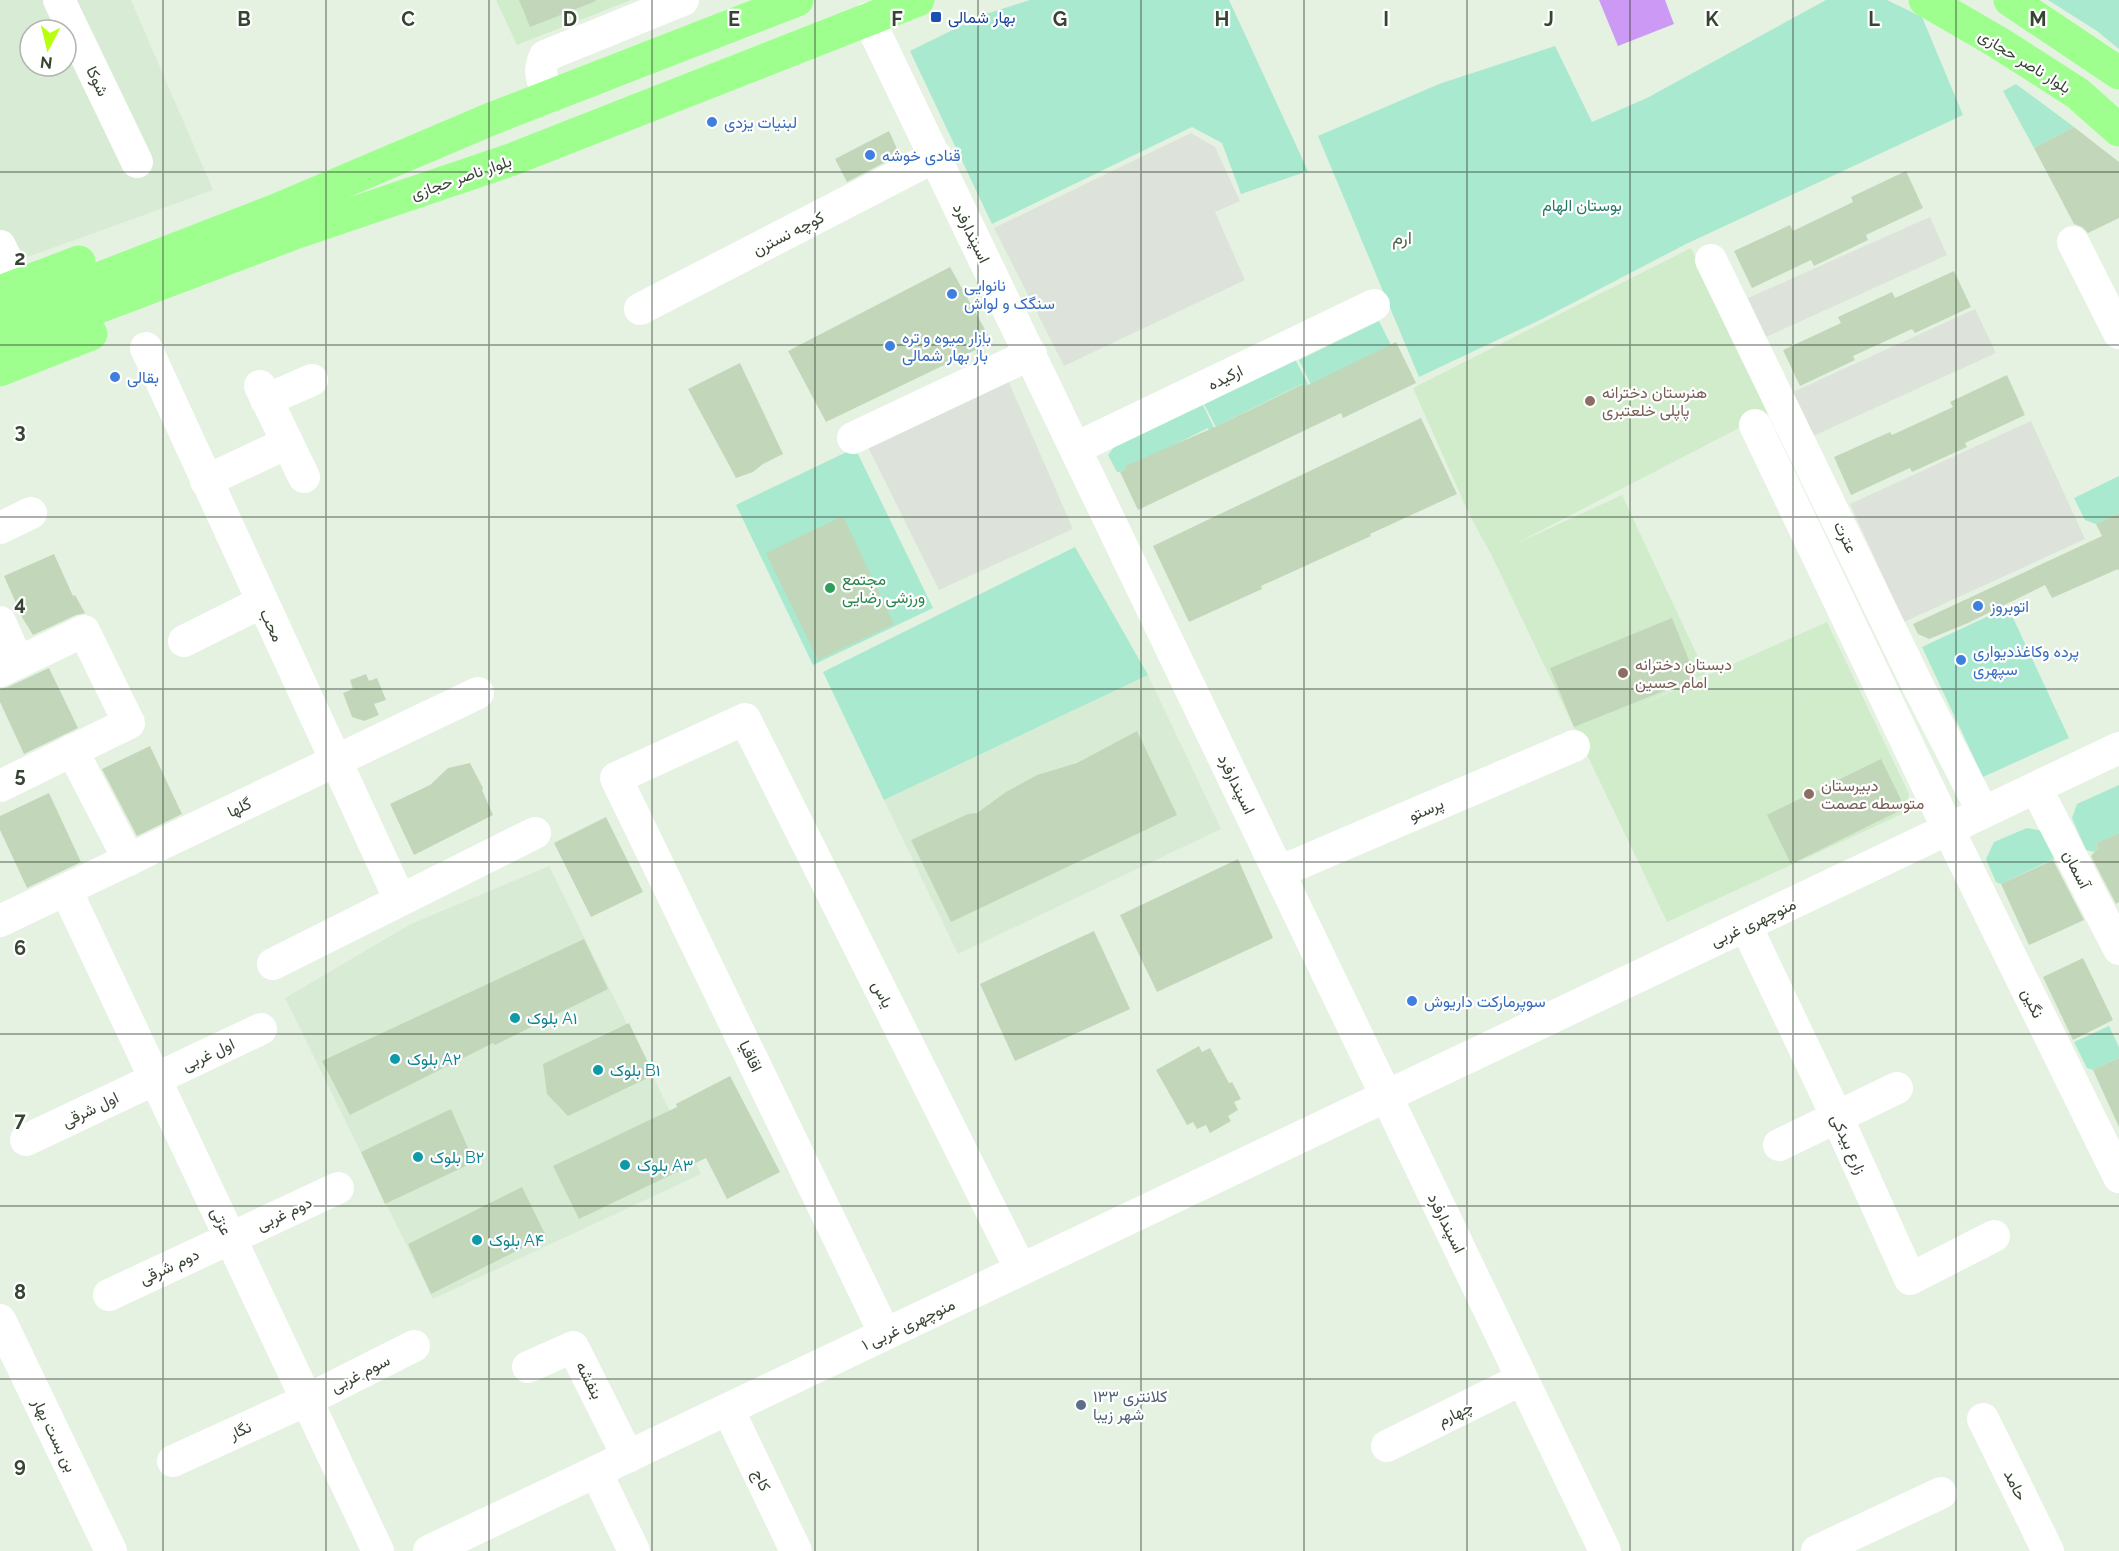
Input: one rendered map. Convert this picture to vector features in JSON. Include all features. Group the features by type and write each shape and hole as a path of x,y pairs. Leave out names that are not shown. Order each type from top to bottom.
{"main road":[{"path":"0,317 279,208 491,119 797,0"},
{"name":"بلوار ناصر حجازی","path":"0,344 292,234 513,159 918,0"},
{"name":"بلوار ناصر حجازی","path":"1925,0 1999,43 2077,93 2119,130"},
{"path":"2010,0 2119,73"},
{"path":"9,288 268,191 491,119"},
{"path":"0,370 300,253 513,159"}],"street":[{"name":"شوکا","path":"59,0 137,162"},
{"path":"549,97 541,78 540,67 545,56 683,0"},
{"name":"اسپندارفرد","path":"868,18 1522,1379 1598,1549"},
{"name":"کوچه نسترن","path":"640,309 936,156"},
{"path":"2073,242 2119,333"},
{"path":"0,246 9,288"},
{"name":"عترت","path":"1711,260 1917,684 1983,812"},
{"name":"ارکیده","path":"1076,448 1374,305"},
{"name":"محب","path":"146,348 400,900"},
{"path":"853,438 1031,354"},
{"path":"304,477 263,393 312,380"},
{"name":"نگین","path":"1755,425 1948,829 2116,1162"},
{"path":"206,481 287,443"},
{"path":"0,528 31,513"},
{"path":"184,641 262,602"},
{"path":"0,621 9,667 84,631 129,723 0,786"},
{"name":"گلها","path":"0,921 478,693"},
{"name":"اقاقیا","path":"745,719 616,778 885,1334"},
{"name":"یاس","path":"745,719 1021,1270"},
{"name":"پرستو","path":"1279,872 1574,746"},
{"name":"منوچهری غربی","path":"1387,1096 2119,748"},
{"path":"72,750 129,860"},
{"name":"آسمان","path":"2036,788 2119,949"},
{"path":"273,964 536,833"},
{"name":"عزتی","path":"66,890 378,1551"},
{"name":"زارع بیدکی","path":"1746,926 1838,1117 1910,1279 1994,1236"},
{"name":"اول غربی","path":"154,1079 261,1029"},
{"name":"اول شرقی","path":"26,1140 154,1079"},
{"path":"1779,1144 1897,1088"},
{"name":"منوچهری غربی ۱","path":"429,1551 1387,1096"},
{"name":"دوم غربی","path":"230,1238 338,1188"},
{"name":"دوم شرقی","path":"109,1295 230,1238"},
{"name":"بن بست بهار","path":"0,1320 111,1551"},
{"name":"سوم غربی","path":"307,1400 414,1346"},
{"name":"بنفشه","path":"528,1367 573,1347 628,1457"},
{"name":"چهارم","path":"1387,1446 1522,1379"},
{"name":"نگار","path":"173,1461 307,1400"},
{"name":"کاج","path":"728,1409 796,1551"},
{"name":"حامد","path":"1983,1419 2048,1551"},
{"path":"596,1472 634,1551"},
{"path":"1827,1549 1941,1493"}],"shaded area":[{"path":"0,0 131,0 213,190 0,267"},
{"path":"496,0 631,0 517,45"},
{"path":"1599,0 1665,0 1674,24 1618,46"},
{"path":"1191,133 1215,147 1240,201 1215,212 1245,280 1064,366 994,228"},
{"path":"1930,217 1947,255 1766,337 1748,298"},
{"path":"1691,248 1768,413 1511,546 1622,495 1706,674 1634,708 1827,622 1909,794 1904,813 1667,922 1492,556 1469,514 1413,388"},
{"path":"1975,309 1996,353 1813,436 1793,392"},
{"path":"1007,378 1073,529 939,590 867,445"},
{"path":"2031,421 2085,539 1904,622 1850,504"},
{"path":"1148,675 1221,829 958,954 884,800"},
{"path":"549,866 701,1174 433,1299 285,998 411,924"}],"green space":[{"path":"1030,0 1229,0 1308,171 1241,194 1222,143 1192,127 992,224 910,51 983,15"},
{"name":"بوستان الهام","path":"1826,0 1887,0 1922,17 1963,115 1686,244 1542,319 1419,377 1318,136 1439,84 1555,46 1592,122 1647,98"},
{"path":"2048,0 2119,0 2119,49 2097,31"},
{"path":"2016,84 2074,127 2034,148 2003,91"},
{"path":"1379,321 1391,345 1311,385 1299,360"},
{"path":"1295,359 1309,386 1305,388 1302,384 1223,423 1224,426 1217,429 1204,404"},
{"path":"1202,403 1215,430 1210,433 1208,428 1117,472 1108,455 1114,447"},
{"path":"855,448 933,608 813,665 736,505"},
{"path":"2119,476 2119,513 2096,524 2085,520 2074,498"},
{"path":"1075,547 1148,675 884,800 823,672"},
{"path":"2008,607 2069,738 1983,777 1922,647"},
{"path":"2119,785 2119,833 2096,843 2098,848 2094,852 2086,850 2072,818 2077,804"},
{"path":"2027,828 2043,831 2062,855 2001,884 1996,882 1986,859 1994,842"},
{"path":"2109,1026 2119,1047 2119,1058 2093,1070 2087,1068 2074,1042"}],"building":[{"path":"519,0 595,0 596,1 530,27"},
{"path":"2074,127 2119,162 2119,218 2088,233 2082,227 2074,224 2034,148"},
{"name":"قنادی خوشه","path":"889,131 898,151 897,156 847,182 835,159"},
{"path":"1906,171 1923,208 1866,235 1868,240 1814,266 1811,260 1752,288 1734,251 1790,225 1793,231 1853,202 1851,197"},
{"name":"بازار میوه و تره بار بهار شمالی","path":"950,267 992,342 826,422 788,351"},
{"path":"1954,271 1971,307 1915,333 1912,329 1853,356 1855,360 1800,386 1783,350 1841,323 1838,317 1892,292 1895,298"},
{"path":"1396,342 1416,383 1343,418 1341,413 1138,510 1120,472 1126,469 1125,466 1215,427 1303,384 1304,387"},
{"path":"740,363 783,454 753,472 736,478 688,389"},
{"path":"2007,375 2025,415 1965,443 1967,447 1912,472 1910,468 1851,495 1834,457 1890,432 1892,435 1953,407 1950,402"},
{"path":"1421,418 1457,494 1189,622 1153,546"},
{"path":"2119,513 2119,571 2118,569 2052,598 2045,585 1968,623 1929,639 1918,634 1913,624 2102,536 2096,524"},
{"name":"مجتمع ورزشی رضایی","path":"843,516 894,624 818,660 766,553"},
{"path":"54,554 73,596 75,595 85,613 33,635 23,619 4,576"},
{"name":"دبستان دخترانه امام حسین","path":"1672,618 1696,678 1574,727 1550,668"},
{"path":"49,668 78,728 24,754 0,702 0,689"},
{"path":"366,674 369,681 377,678 386,700 374,704 379,715 364,721 352,717 343,693 353,689 350,680"},
{"path":"1137,731 1177,815 951,922 911,840 968,814 977,813 1006,792 1037,775 1077,763"},
{"path":"150,746 182,814 137,836 102,769"},
{"path":"1881,759 1905,808 1791,864 1767,815"},
{"path":"470,763 493,815 414,855 390,804 430,785 448,768"},
{"path":"49,793 81,862 27,888 0,830 0,816"},
{"path":"606,817 643,892 591,917 554,843"},
{"path":"2119,833 2119,902 2116,904 2091,856 2098,848 2096,843"},
{"path":"1238,859 1273,938 1157,992 1120,915"},
{"path":"2053,860 2084,920 2029,945 2001,884"},
{"path":"1094,931 1130,1009 1015,1061 980,984"},
{"path":"584,939 608,989 495,1045 493,1043 350,1115 322,1061"},
{"path":"2083,958 2113,1020 2073,1040 2043,977"},
{"name":"بلوک B۱","path":"629,1023 654,1075 568,1116 547,1094 543,1064"},
{"path":"1199,1046 1202,1052 1210,1048 1229,1083 1232,1082 1241,1099 1234,1102 1238,1110 1228,1116 1231,1121 1210,1133 1206,1125 1197,1129 1193,1122 1187,1125 1156,1070"},
{"path":"2119,1058 2119,1127 2093,1070"},
{"path":"730,1076 780,1172 727,1199 706,1158 579,1219 553,1166 677,1107 676,1104"},
{"name":"بلوک B۲","path":"451,1109 474,1162 385,1204 361,1152"},
{"name":"بلوک A۴","path":"522,1187 546,1236 431,1294 408,1244"}],"place":[{"name":"بهار شمالی","path":"936,17"},
{"name":"لبنیات یزدی","path":"712,122"},
{"name":"قنادی خوشه","path":"870,155"},
{"name":"نانوایی سنگک و لواش","path":"952,294"},
{"name":"بازار میوه و تره بار بهار شمالی","path":"890,346"},
{"name":"بقالی","path":"115,377"},
{"name":"هنرستان دخترانه پاپلی خلعتبری","path":"1590,401"},
{"name":"مجتمع ورزشی رضایی","path":"830,588"},
{"name":"اتوبروز","path":"1978,606"},
{"name":"پرده وکاغذدیواری سپهری","path":"1961,660"},
{"name":"دبستان دخترانه امام حسین","path":"1623,673"},
{"name":"دبیرستان متوسطه عصمت","path":"1809,794"},
{"name":"سوپرمارکت داریوش","path":"1412,1001"},
{"name":"بلوک A۱","path":"515,1018"},
{"name":"بلوک A۲","path":"395,1059"},
{"name":"بلوک B۱","path":"598,1070"},
{"name":"بلوک B۲","path":"418,1157"},
{"name":"بلوک A۳","path":"625,1165"},
{"name":"بلوک A۴","path":"477,1240"},
{"name":"کلانتری ۱۳۳ شهر زیبا","path":"1081,1405"}],"district":[{"name":"ارم","path":"1402,238"}]}
